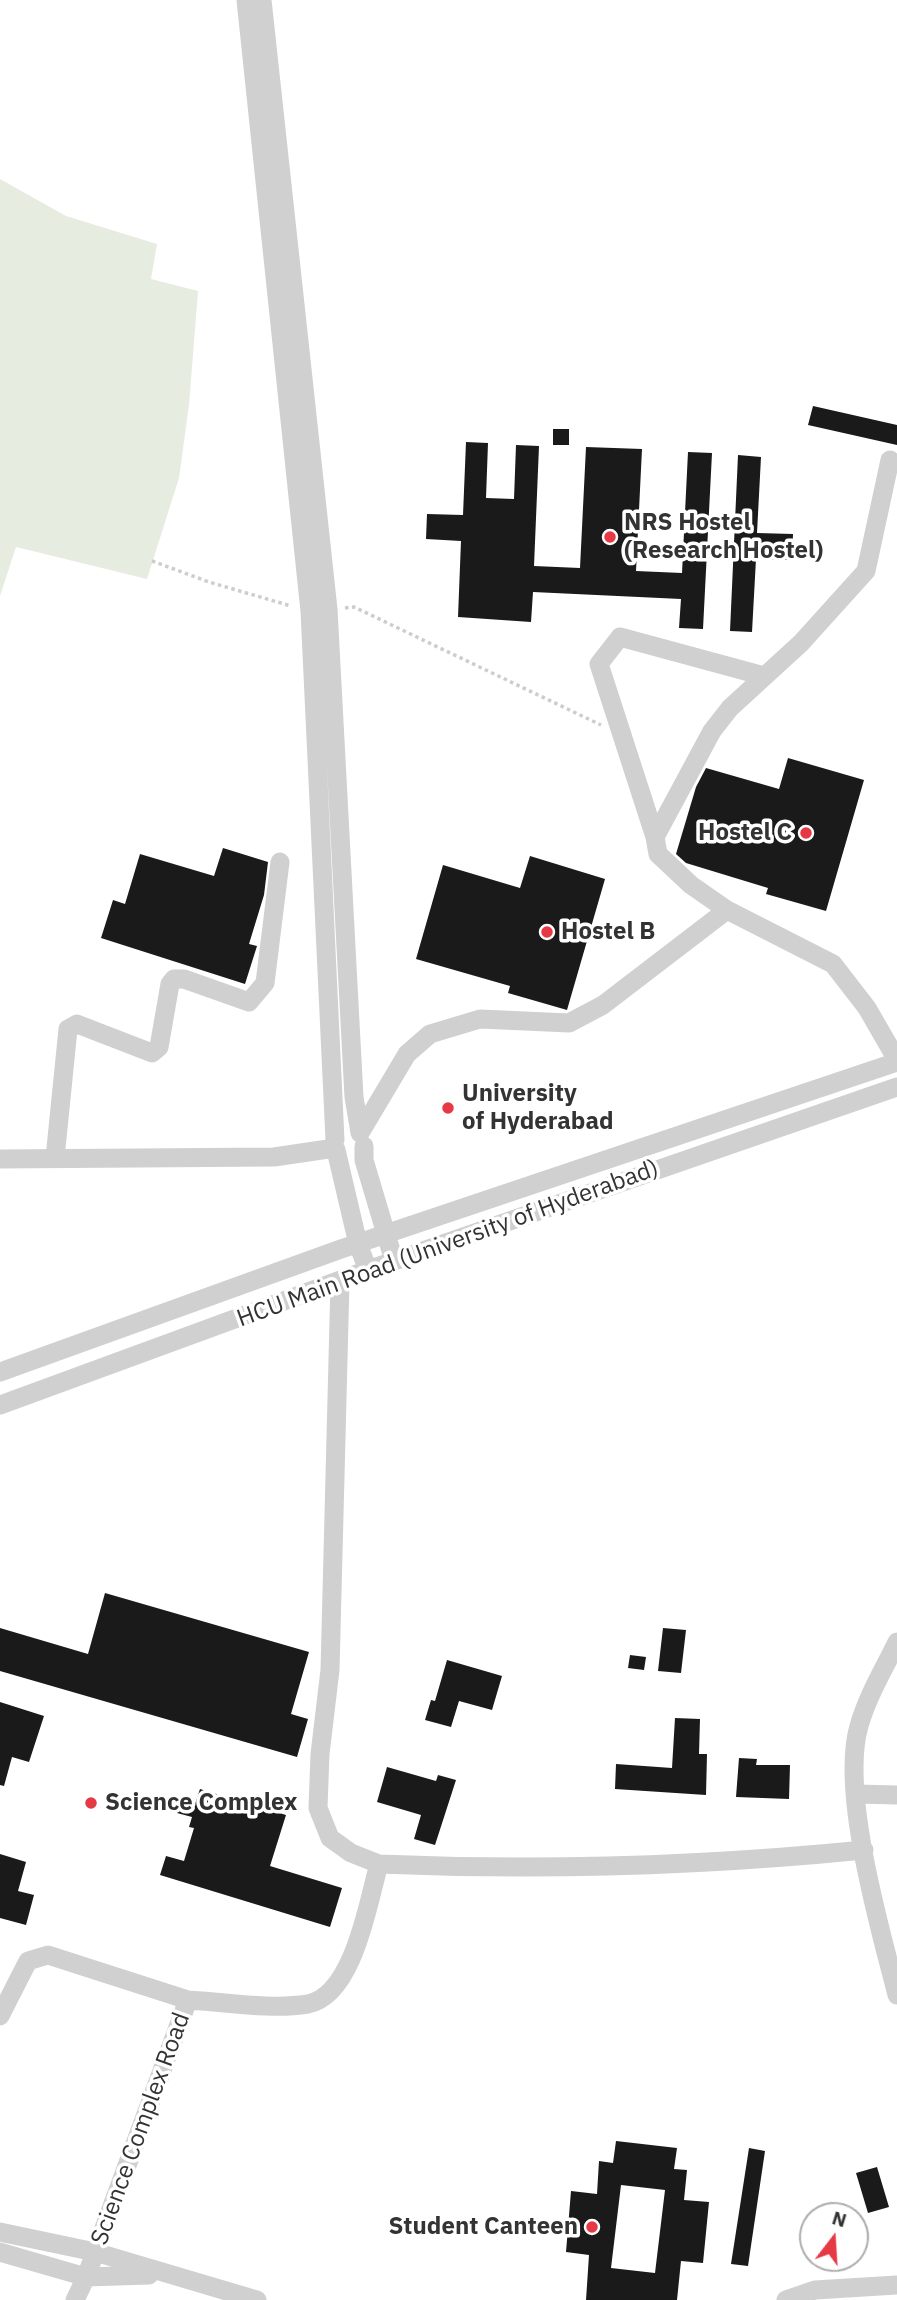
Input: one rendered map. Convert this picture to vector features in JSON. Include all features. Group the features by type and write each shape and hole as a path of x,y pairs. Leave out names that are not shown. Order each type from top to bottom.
{"street":[{"path":"246,0 319,610 335,1146 358,1244 368,1270"},
{"path":"262,0 319,610 353,1083 364,1160 384,1235 394,1261"},
{"path":"655,837 712,731 730,708 801,643 866,571 890,460"},
{"path":"764,676 620,637 599,664 655,837 658,854 691,885 727,910 833,964 867,1008 897,1061"},
{"path":"55,1158 68,1030 77,1024 152,1053 159,1047 170,984 174,979 184,979 249,1002 265,983 280,862"},
{"path":"362,1140 407,1054 430,1034 480,1019 569,1023 603,1005 727,910"},
{"name":"HCU Main Road (University of Hyderabad)","path":"0,1371 384,1235 897,1061"},
{"name":"HCU Main Road (University of Hyderabad)","path":"0,1405 368,1270 897,1087"},
{"path":"0,1159 274,1157 335,1146 345,1129 362,1140"},
{"path":"340,1282 330,1670 320,1754 318,1808 330,1838 351,1853 379,1864 498,1869 766,1859 864,1850"},
{"path":"897,1642 859,1726 854,1766 864,1850 897,1995"},
{"path":"856,1794 897,1795"},
{"path":"188,2000 287,2005 311,2003 327,1994 349,1967 379,1864"},
{"name":"Science Complex Road","path":"0,2016 27,1962 48,1955 188,2000 86,2277 75,2300"},
{"path":"0,2232 95,2252 257,2300"},
{"path":"0,2252 86,2277 164,2274"},
{"path":"786,2300 816,2290 897,2285"}],"path":[{"path":"152,561 267,601 319,610 354,607 503,681 569,707 621,736"}],"shaded area":[{"path":"0,179 66,216 157,244 151,279 198,291 189,405 179,478 147,579 16,547 0,596"}],"building":[{"path":"813,406 897,425 897,445 808,425"},
{"path":"553,429 569,429 569,445 553,445"},
{"name":"NRS Hostel (Research Hostel)","path":"466,442 488,443 486,498 514,499 516,445 539,446 534,566 580,568 586,447 642,449 636,571 682,573 688,452 712,453 703,629 679,628 681,599 533,592 531,622 458,617 461,541 426,539 427,514 463,515"},
{"path":"738,455 761,457 757,533 793,534 792,560 756,559 752,632 730,631"},
{"name":"Hostel C","path":"788,758 864,780 826,911 766,894 768,888 686,863 676,854 696,787 706,768 779,789"},
{"path":"223,848 268,862 264,895 249,944 257,946 245,984 101,938 113,900 125,904 140,854 214,876"},
{"name":"Hostel B","path":"530,856 605,879 567,1010 508,993 510,986 416,959 443,865 520,888"},
{"path":"105,1593 309,1652 291,1714 308,1719 297,1757 0,1671 0,1628 88,1654"},
{"path":"663,1628 686,1630 681,1673 658,1671"},
{"path":"630,1655 646,1657 644,1670 628,1668"},
{"path":"447,1660 502,1676 492,1710 459,1701 451,1727 425,1720 431,1700 435,1701"},
{"path":"0,1702 44,1716 29,1762 12,1757 4,1786 0,1785"},
{"path":"675,1718 700,1719 699,1754 707,1754 706,1795 615,1789 616,1764 672,1768"},
{"path":"739,1758 757,1759 756,1765 790,1765 789,1799 736,1797"},
{"path":"387,1767 436,1781 438,1775 456,1780 435,1845 414,1839 421,1815 377,1802"},
{"path":"200,1789 286,1815 270,1866 342,1888 330,1927 160,1875 166,1856 184,1861 194,1828 189,1827 192,1817 177,1813 180,1800 195,1804"},
{"path":"0,1854 26,1862 18,1891 34,1895 26,1925 0,1918"},
{"name":"Student Canteen","path":"616,2141 677,2148 674,2169 687,2170 684,2200 709,2202 703,2263 681,2261 677,2300 586,2300 589,2255 566,2252 571,2191 597,2194 599,2161 613,2163","holes":["621,2185 665,2190 655,2273 611,2268"]},
{"path":"749,2148 765,2151 748,2266 731,2264"},
{"path":"877,2167 889,2207 869,2213 869,2202 865,2202 856,2173"}],"place":[{"name":"NRS Hostel (Research Hostel)","path":"610,537"},
{"name":"Hostel C","path":"806,833"},
{"name":"Hostel B","path":"547,932"},
{"name":"University of Hyderabad","path":"448,1108"},
{"name":"Science Complex","path":"91,1803"},
{"name":"Student Canteen","path":"592,2227"}]}
